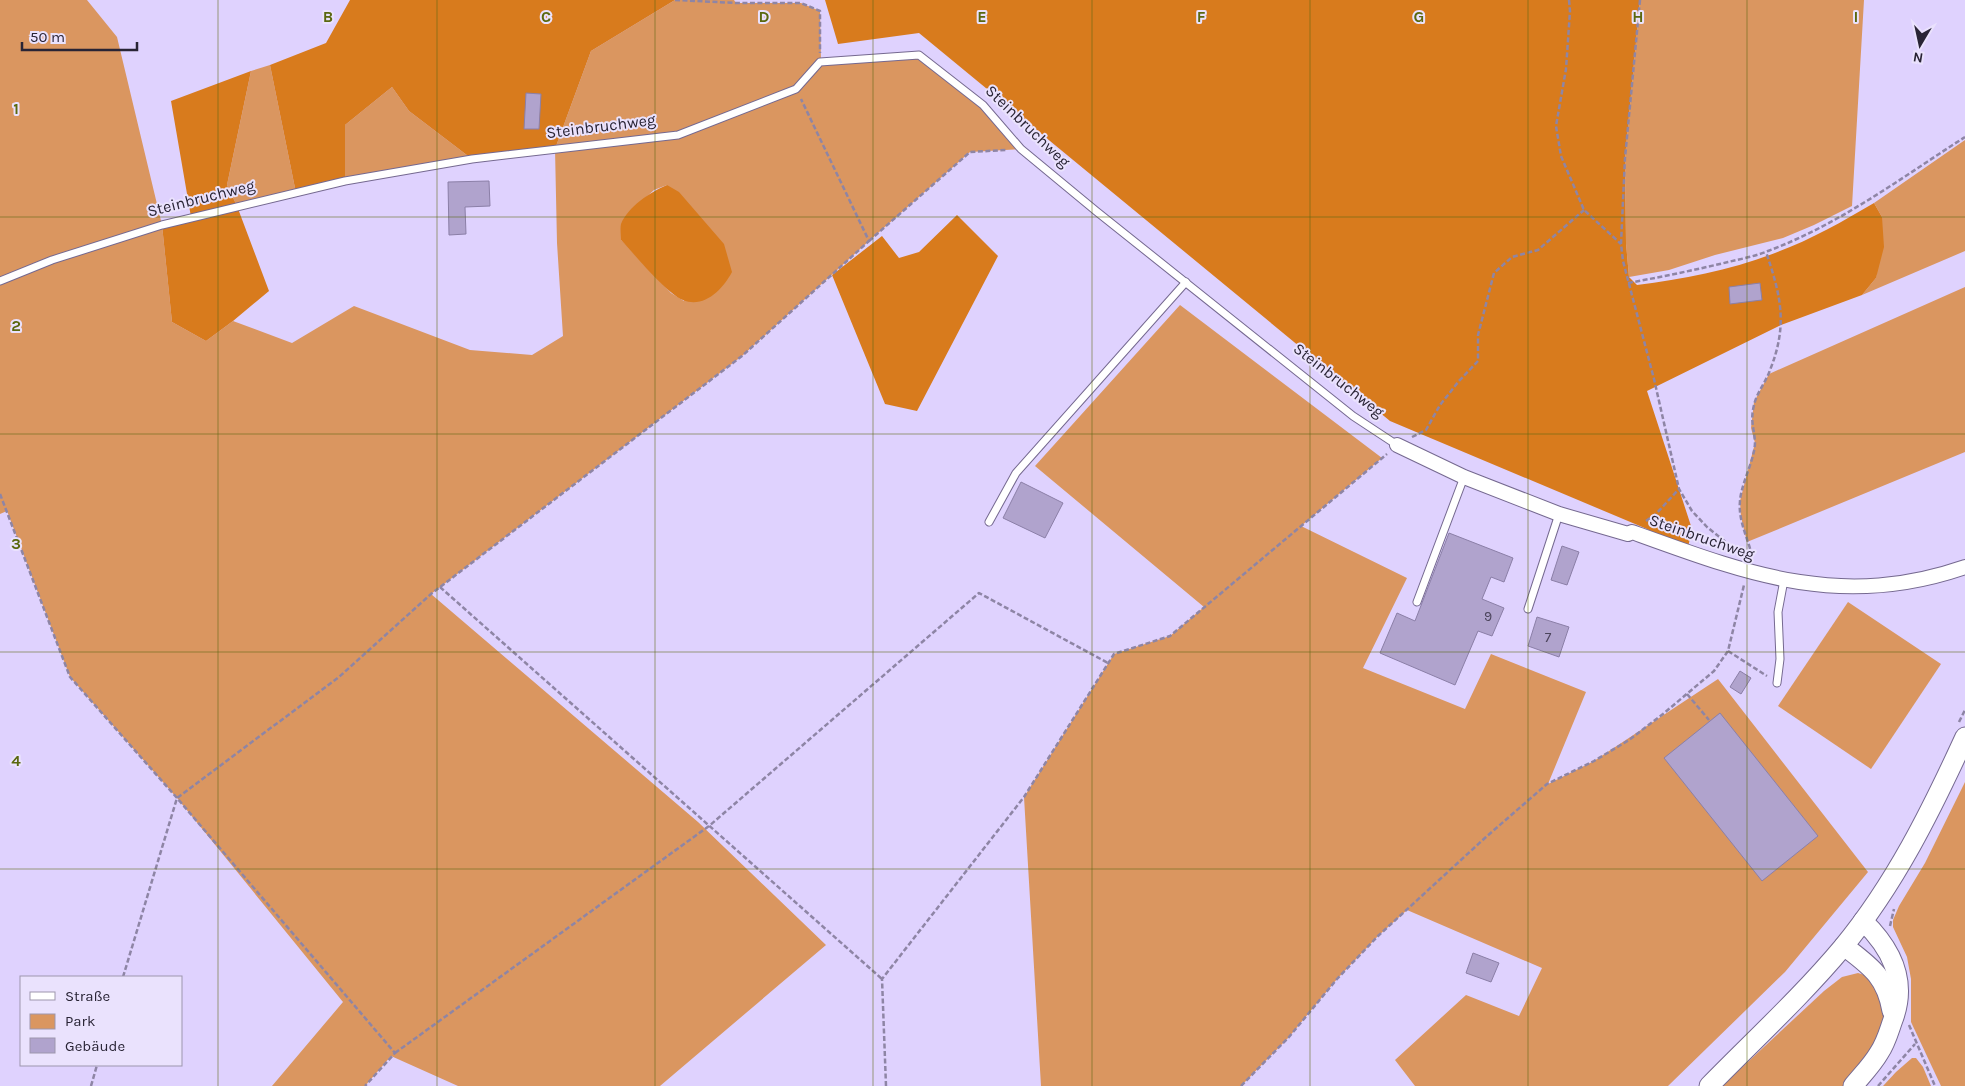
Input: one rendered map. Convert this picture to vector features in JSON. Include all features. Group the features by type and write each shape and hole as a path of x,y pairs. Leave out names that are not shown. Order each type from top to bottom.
{"street":[{"name":"Steinbruchweg","path":"1398,445 1464,478 1559,514 1628,534 1632,532 1748,571 1784,580 1836,587 1874,586 1910,581 1965,567"},
{"path":"1709,1086 1800,995 1844,946 1863,921 1909,850 1962,730"},
{"path":"1853,1086 1880,1052 1901,1020 1897,974 1891,956 1880,939 1863,921"},
{"path":"1844,946 1877,973 1888,990 1901,1020"}],"lane":[{"name":"Steinbruchweg","path":"0,281 52,260 162,225 345,181 472,159 678,135 796,89 820,62 919,55 983,105 1021,149 1096,211 1353,416 1398,445"},
{"path":"989,522 1016,473 1186,282"},
{"path":"1417,602 1464,478"},
{"path":"1528,610 1559,514"},
{"path":"1777,683 1780,659 1778,612 1784,580"}],"path":[{"path":"675,0 735,3 801,3 820,11 820,62"},
{"path":"1569,0 1566,69 1556,126 1561,156 1584,210 1621,244"},
{"path":"1640,0 1626,158 1621,244 1622,261 1640,320 1679,489 1692,511 1708,527 1727,543 1752,559 1744,536 1740,501 1755,443 1751,428 1754,402 1769,374 1775,357 1782,315 1779,292 1766,252"},
{"path":"796,89 869,241"},
{"path":"1628,283 1686,272 1766,252 1798,238 1863,204 1965,137"},
{"path":"123,976 177,798 339,677 440,587 742,356 970,152 1021,149"},
{"path":"886,1086 882,979 1024,797 1114,654 1170,636 1398,445 1426,430 1440,405 1478,361 1478,335 1494,273 1512,257 1538,250 1584,210"},
{"path":"1628,534 1656,514 1679,489"},
{"path":"0,494 70,677 177,798 395,1053"},
{"path":"1241,1086 1289,1038 1337,979 1378,936 1486,837 1547,784 1594,761 1629,740 1714,671 1728,651 1748,571"},
{"path":"440,587 882,979"},
{"path":"365,1086 395,1053 709,826 979,593 1109,663"},
{"path":"1728,651 1777,683"},
{"path":"1687,694 1709,720"},
{"path":"1962,730 1965,710"},
{"path":"1892,934 1891,918 1895,905"},
{"path":"1901,1020 1916,1043 1934,1086"},
{"path":"1878,1086 1916,1043"},
{"path":"91,1086 97,1066"}],"green space":[{"path":"0,0 87,0 117,37 162,225 172,322 206,341 233,321 292,343 354,306 470,350 532,355 563,336 557,243 555,149 591,51 675,0 734,0 736,3 801,3 820,11 821,62 919,55 983,105 1021,149 970,152 742,356 431,594 698,822 826,945 660,1086 458,1086 391,1056 365,1086 272,1086 343,1002 177,798 70,677 7,511 0,514","holes":["667,185 684,301 671,293 621,240 633,209 654,190"]},
{"path":"1640,0 1864,0 1852,206 1783,238 1715,255 1669,270 1629,277 1626,243 1625,158"},
{"path":"270,65 296,193 237,206 227,185 251,71"},
{"path":"392,87 409,111 472,159 345,181 345,125"},
{"path":"1965,140 1965,251 1862,295 1876,278 1882,217 1874,203"},
{"path":"1965,287 1965,452 1747,542 1741,517 1740,501 1755,443 1751,428 1754,402 1769,374"},
{"path":"1180,305 1382,458 1301,526 1407,578 1363,668 1465,709 1491,654 1586,692 1548,784 1594,761 1718,679 1868,872 1785,972 1668,1086 1415,1086 1395,1060 1466,995 1519,1016 1542,968 1407,910 1378,936 1337,979 1289,1037 1241,1086 1041,1086 1024,797 1114,654 1170,636 1204,607 1035,466"},
{"path":"1848,602 1941,664 1871,769 1778,706"},
{"path":"1965,782 1965,1086 1941,1086 1911,1022 1911,979 1907,957 1893,927 1893,920 1899,906 1925,863"},
{"path":"1858,973 1871,977 1886,1010 1879,1039 1844,1086 1722,1086 1824,991 1842,977"},
{"path":"1912,1058 1916,1058 1923,1067 1931,1086 1883,1086 1896,1072"}],"shaded area":[{"path":"350,0 675,0 591,51 555,149 472,159 409,111 392,87 345,125 345,181 296,193 270,65 326,43"},
{"path":"825,0 1640,0 1625,158 1626,243 1629,277 1637,285 1689,277 1758,259 1801,242 1838,224 1874,203 1882,217 1884,247 1876,278 1862,295 1781,325 1647,391 1692,529 1687,552 1647,529 1390,421 919,33 838,44"},
{"path":"251,71 227,185 237,206 269,291 206,341 172,322 162,225 191,217 171,101"},
{"path":"667,185 679,192 724,244 732,272 724,285 705,300 691,302 676,296 651,273 621,240 621,224 634,206"},
{"path":"957,215 998,256 917,411 885,404 832,275 882,236 899,258 919,252"}],"building":[{"path":"526,93 541,94 539,129 524,129"},
{"path":"489,181 490,206 465,207 466,234 449,235 448,182"},
{"path":"1760,283 1762,300 1730,304 1729,287"},
{"path":"1021,482 1063,503 1045,538 1003,518"},
{"path":"1449,533 1513,558 1504,582 1491,577 1482,599 1504,608 1492,636 1478,631 1455,685 1380,653 1397,613 1415,621"},
{"path":"1562,546 1579,552 1567,585 1551,580"},
{"path":"1537,617 1569,627 1559,657 1528,646"},
{"path":"1740,671 1751,678 1741,694 1730,687"},
{"path":"1720,713 1818,836 1762,881 1664,758"},
{"path":"1473,953 1499,963 1491,982 1466,973"}]}
